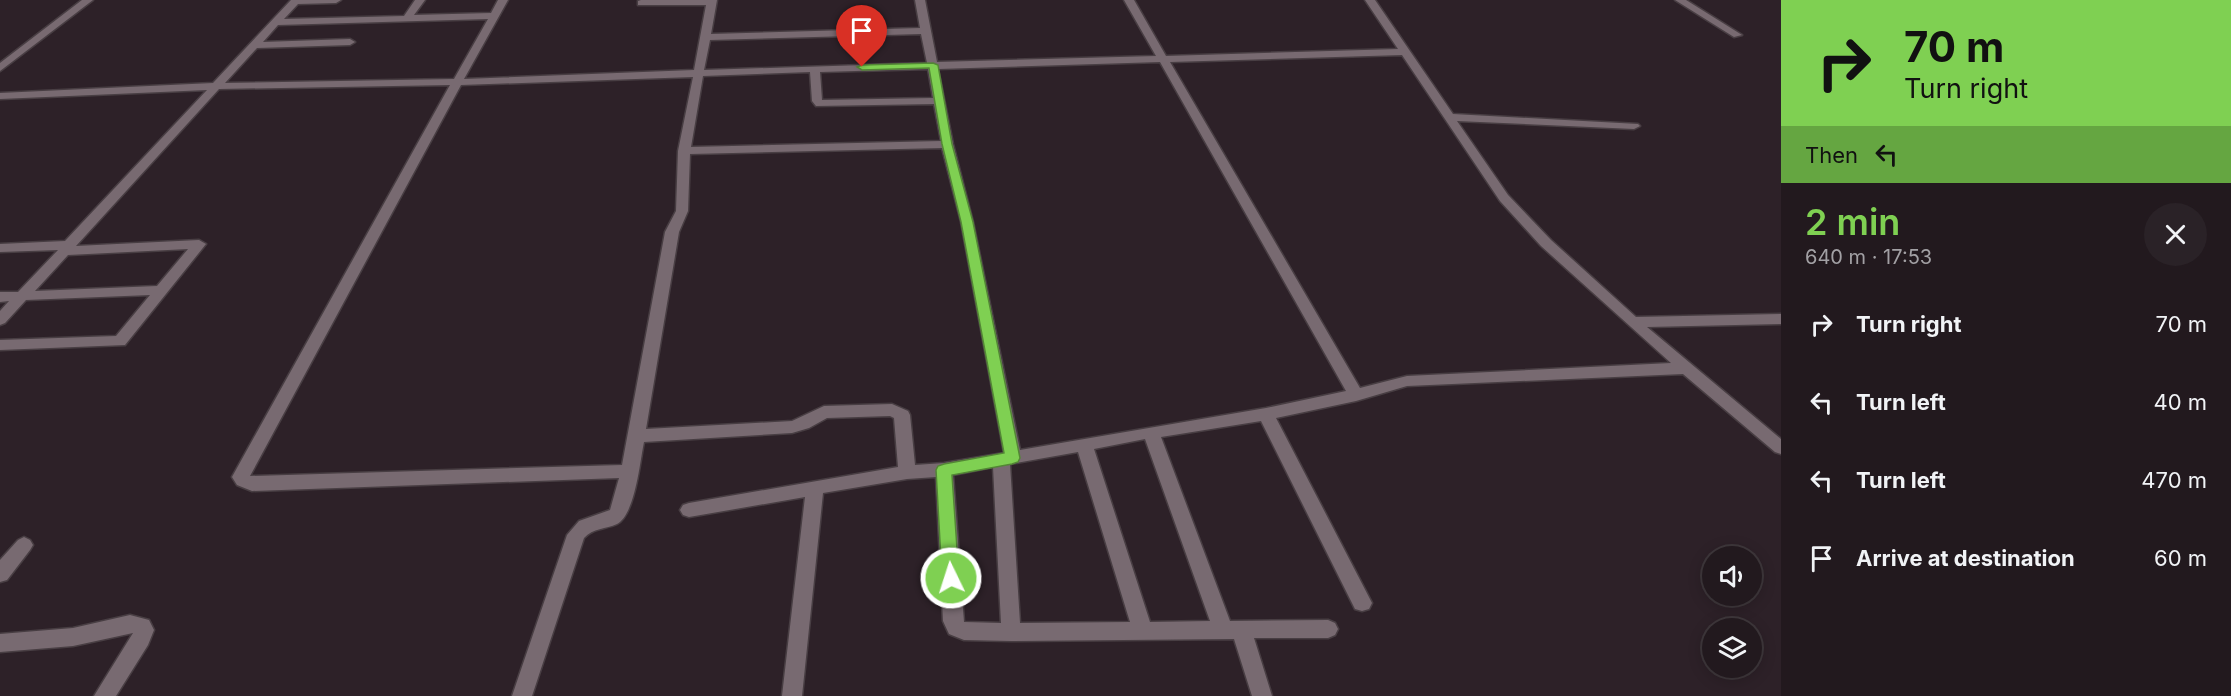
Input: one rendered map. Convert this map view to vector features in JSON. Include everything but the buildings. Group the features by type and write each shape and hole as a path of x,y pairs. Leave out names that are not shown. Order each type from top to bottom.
{"street":[{"path":"0,68 88,0"},
{"path":"0,320 296,1 336,0"},
{"path":"406,18 420,0"},
{"path":"503,0 373,232 241,477 252,484 629,471"},
{"path":"920,0 947,144 967,222 1007,459 1011,632"},
{"path":"1129,0 1356,395"},
{"path":"1370,0 1512,209 1545,243 1632,322 1781,448"},
{"path":"1680,0 1737,35"},
{"path":"522,696 576,535 584,526 613,518 618,514 637,436 672,232 682,211 684,152 712,1 641,3"},
{"path":"276,22 495,15"},
{"path":"705,37 926,31"},
{"path":"255,45 350,42"},
{"path":"0,96 217,86 459,82 933,65 1164,61 1406,52"},
{"path":"815,69 817,101 820,104 938,100"},
{"path":"1449,117 1634,126"},
{"path":"684,152 947,144"},
{"path":"0,248 200,244 120,341 0,345"},
{"path":"0,297 162,290"},
{"path":"1632,322 1781,319"},
{"path":"689,510 907,472 944,470 1151,432 1266,414 1356,395 1407,381 1687,368"},
{"path":"637,436 792,427 824,412 892,410 902,415 907,472"},
{"path":"1266,414 1362,603"},
{"path":"1151,432 1262,696"},
{"path":"1084,444 1143,631"},
{"path":"944,470 953,621 956,628 964,631 1011,632 1328,629"},
{"path":"792,696 815,487"},
{"path":"0,574 24,545"},
{"path":"0,643 64,638 130,624 142,626 144,630 141,639 105,696"}],"route":[{"path":"862,67 933,65 947,144 967,222 1012,458 944,470 951,578"}]}
